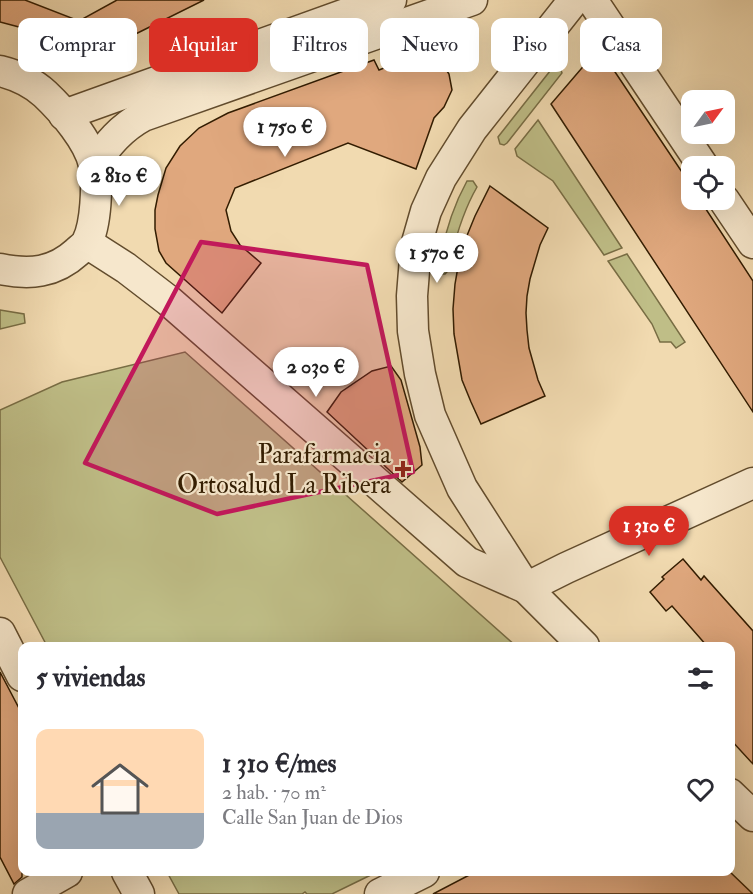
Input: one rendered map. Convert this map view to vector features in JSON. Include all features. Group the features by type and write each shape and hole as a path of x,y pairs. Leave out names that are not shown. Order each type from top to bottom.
{"street":[{"path":"64,115 357,10 391,0"},
{"path":"94,164 107,145 130,123 143,116 472,0"},
{"path":"574,0 472,129 441,178 426,211 416,246 412,296 413,330 430,415 462,488 526,588 580,642"},
{"path":"592,0 696,156"},
{"path":"0,71 12,74 44,93 64,115 85,142 94,164 96,188 95,214 87,243 67,261 48,270 25,272 0,269"},
{"path":"731,210 753,243"},
{"path":"87,243 126,268 170,301 467,562 526,588 753,483"},
{"path":"0,633 18,668"},
{"path":"735,799 753,816"},
{"path":"28,894 60,876"},
{"path":"129,876 139,894"},
{"path":"380,894 422,880"}],"highlighted area":[{"path":"201,242 367,265 413,472 217,514 85,463"}],"shaded area":[{"path":"549,72 562,72 507,143 500,144 498,137"},
{"path":"538,120 622,248 604,255 553,181 517,156 515,149"},
{"path":"467,181 473,181 477,187 459,228 448,271 442,274 438,271 445,236 456,203"},
{"path":"627,254 685,342 676,348 671,342 660,342 652,324 608,261"},
{"path":"0,310 24,314 25,323 0,329"},
{"path":"185,352 511,642 45,642 0,557 0,410 62,382"},
{"path":"169,876 369,876 332,894 307,894 305,892 302,894 179,894"}],"building":[{"path":"0,0 25,0 71,18 18,18 18,27 0,22"},
{"path":"117,0 204,0 168,18 149,18 149,27 137,33 137,18 84,18"},
{"path":"374,60 380,72 448,72 449,74 452,90 444,107 434,118 416,169 348,143 235,188 226,210 231,231 240,245 261,263 222,313 166,263 159,251 155,229 158,195 166,168 180,146 199,128 228,113 341,72 368,72 368,62"},
{"path":"580,70 580,72 615,72 681,171 681,210 707,210 753,281 753,412 551,104"},
{"path":"490,186 548,228 540,245 530,279 526,313 529,348 545,396 481,424 462,380 454,334 453,309 459,261 475,216"},
{"path":"391,366 401,380 420,447 422,465 402,482 327,412 341,392 372,371"},
{"path":"683,559 701,580 704,576 753,631 753,764 735,744 735,642 704,642 672,606 666,611 650,592 664,579 662,577"},
{"path":"0,672 18,706 18,876 22,877 14,884 0,857"},
{"path":"467,876 734,876 753,894 433,894"}],"place":[{"name":"Parafarmacia Ortosalud La Ribera","path":"403,469"}]}
